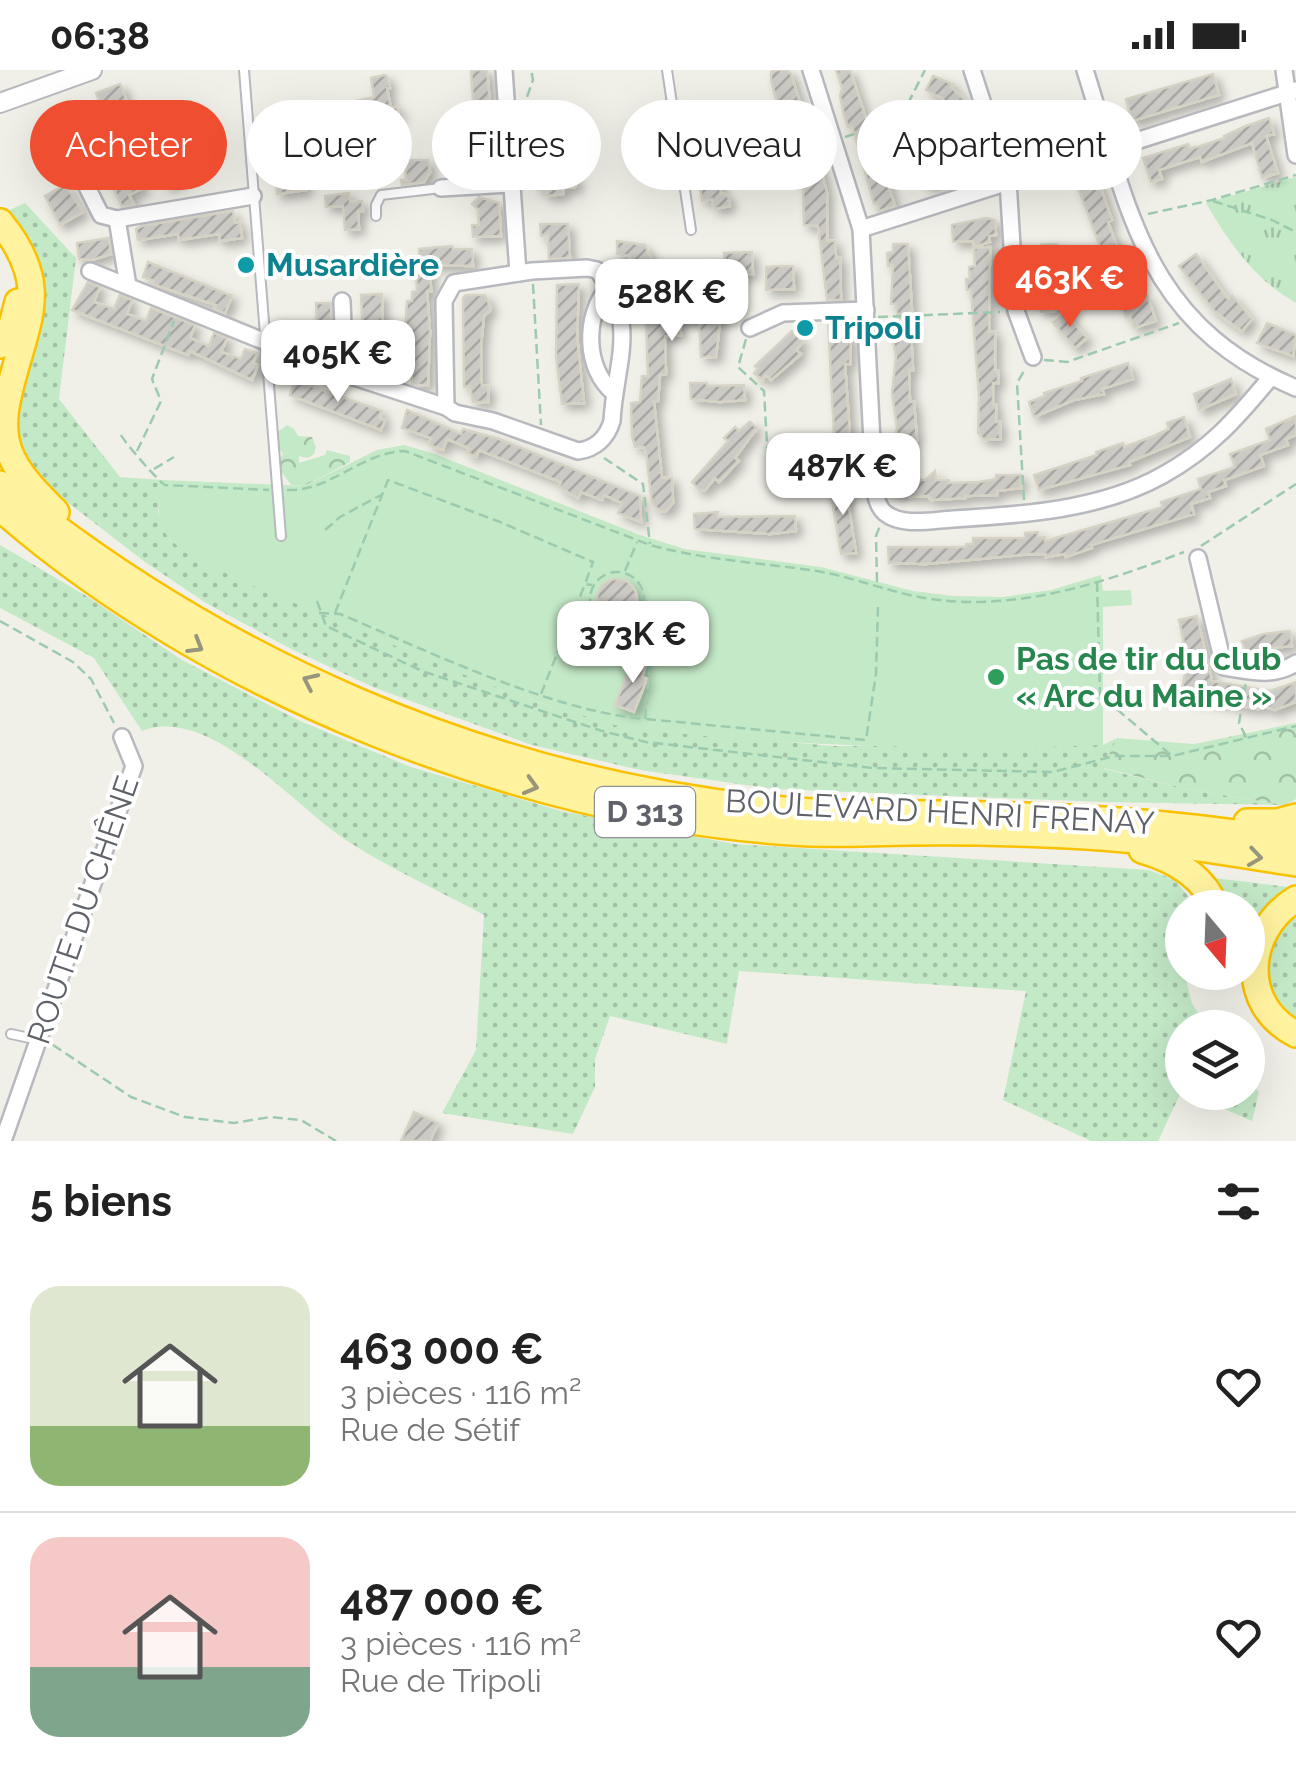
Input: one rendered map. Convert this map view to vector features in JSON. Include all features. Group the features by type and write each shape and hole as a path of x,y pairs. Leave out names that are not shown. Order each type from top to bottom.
{"highway":[{"name":"D 313","path":"0,222 23,253 32,292 28,324 6,404 5,437 10,453 38,494 96,568"},
{"path":"0,247 14,270 18,302 10,329 0,345"},
{"name":"BOULEVARD HENRI FRENAY","path":"0,484 96,568 197,648 282,692 456,761 574,798 711,823 793,832 1088,836 1296,863"},
{"name":"BOULEVARD HENRI FRENAY","path":"0,508 96,568 312,682 369,707 552,770 673,795 762,808 1137,822 1296,843"},
{"name":"D 313","path":"0,525 26,544 96,568"},
{"path":"1137,822 1277,822 1296,817"},
{"path":"1088,836 1156,854 1182,866 1207,890"},
{"path":"1296,899 1268,924 1259,940 1254,963 1260,1000 1270,1015 1296,1034"},
{"path":"1242,990 1250,1015 1261,1029 1296,1052"}],"street":[{"path":"0,103 92,70"},
{"path":"504,70 506,100"},
{"path":"811,70 822,100"},
{"path":"972,70 982,100"},
{"path":"1085,70 1095,100"},
{"path":"1284,70 1292,92 1296,155"},
{"path":"0,116 58,82"},
{"path":"1142,138 1292,92"},
{"path":"837,144 861,229 876,498 885,512 908,522 1025,514 1098,500 1160,477 1226,431 1270,377"},
{"path":"88,190 102,215 116,219 252,196"},
{"path":"511,190 518,273"},
{"path":"861,229 980,190"},
{"path":"1009,190 1016,311 1033,356"},
{"path":"1123,190 1154,269 1190,319 1230,354 1296,388"},
{"path":"116,219 128,286"},
{"path":"90,271 345,374 578,451 590,449 609,431 624,337 620,313 597,270 518,273 454,283 444,301 446,406"},
{"path":"608,288 598,300 592,321 592,343 594,366 601,381 614,393"},
{"path":"342,301 345,374"},
{"path":"750,328 783,314 866,314"},
{"path":"780,482 802,465 873,461"},
{"path":"1198,558 1224,667 1274,672 1296,663"},
{"name":"ROUTE DU CHÊNE","path":"3,1141 134,766 122,737"}],"lane":[{"path":"244,70 281,536"},
{"path":"668,70 691,230"},
{"path":"376,216 381,195 432,189"},
{"path":"11,1034 39,1038"}],"path":[{"path":"837,140 900,119 926,70"},
{"path":"1132,217 1212,200 1296,175"},
{"path":"1212,200 1296,232"},
{"path":"136,452 161,402 152,379 179,306"},
{"path":"866,314 1016,311"},
{"path":"1025,514 1017,383 1033,356 1067,362 1190,319"},
{"path":"750,328 738,368 764,391 768,463 780,482"},
{"path":"121,435 128,449 136,452 165,485 305,491 379,455 405,451 650,545 683,554 822,572 913,596 1004,602 1052,595 1200,546 1296,484"},
{"path":"590,449 644,484 650,545"},
{"path":"152,470 174,456"},
{"path":"335,613 388,480 500,522 594,562 541,694"},
{"path":"326,530 340,517 382,495"},
{"path":"877,584 876,536 885,512"},
{"path":"624,572 638,540"},
{"path":"624,572 636,579 643,590 642,610 634,620 620,626 600,619 592,607 594,586 607,574 624,572"},
{"path":"1096,582 1100,695 1172,756"},
{"path":"586,584 594,586"},
{"path":"317,601 326,626 422,671 646,742 873,768 1053,772 1114,756 1172,756 1296,726"},
{"path":"319,613 335,613 541,694 616,716 866,740 876,674 878,607"},
{"path":"634,620 652,652 645,718"},
{"path":"0,621 73,662 91,678 122,737"},
{"path":"1247,738 1239,724 1248,671"},
{"path":"39,1038 131,1097 185,1117 234,1123 270,1117 301,1120 336,1141"}],"green space":[{"path":"1296,177 1296,303 1244,259 1206,203"},
{"path":"25,203 76,258 59,399 120,477 163,480 158,512 170,540 208,564 444,666 540,703 631,728 833,746 1103,745 1117,738 1104,769 1187,789 1285,805 774,789 640,770 532,745 375,688 291,649 206,603 145,562 62,498 34,471 21,449 12,419 41,300 3,213"},
{"path":"287,425 298,436 312,437 316,447 308,458 299,456 299,463 325,455 327,450 350,456 350,462 304,486 291,485 280,470 278,462 283,454 275,434"},
{"path":"404,445 685,549 821,567 913,591 953,596 1003,597 1051,590 1101,575 1103,591 1131,590 1132,605 1103,607 1103,745 869,746 621,727 478,680 261,589 180,548 161,524 163,480 304,486 377,450"},
{"path":"0,545 88,597 182,660 300,721 411,767 561,811 734,844 1149,870 1175,880 1183,890 1165,890 1165,990 1189,990 1196,1010 1165,1010 1165,1110 1173,1110 1158,1141 1091,1141 1003,1100 1026,991 739,971 727,1044 610,1016 595,1059 595,1087 573,1134 442,1113 476,1050 484,915 349,842 224,745 196,732 168,726 142,731 94,658 0,608"},
{"path":"1296,723 1296,799 1285,805 1187,789 1103,768 1117,738 1194,744"},
{"path":"1206,877 1296,888 1265,934 1265,890 1215,890"},
{"path":"1296,907 1296,1023 1271,997 1265,981 1266,958"},
{"path":"1227,1110 1255,1110 1252,1121"}],"building":[{"path":"471,70 487,70 490,100 473,100"},
{"path":"787,70 799,100 776,100 771,72"},
{"path":"836,70 850,70 860,100 857,144 844,115"},
{"path":"1213,74 1219,95 1142,118 1142,100 1126,99"},
{"path":"387,76 389,100 360,100 374,97 371,78"},
{"path":"933,76 953,84 951,87 965,100 943,100 926,90"},
{"path":"120,84 127,100 99,100 96,93"},
{"path":"1269,118 1274,134 1266,136 1278,173 1262,178 1252,143 1202,162 1200,157 1159,170 1162,179 1151,182 1143,158 1188,144 1190,148 1197,147"},
{"path":"412,160 428,160 430,172 424,182 412,184"},
{"path":"56,190 68,190 83,212 60,225 45,196"},
{"path":"114,190 139,190 129,195 134,205 122,207"},
{"path":"547,190 563,190 563,194 547,196"},
{"path":"700,190 720,190 728,196 730,206 714,209 712,199 702,201"},
{"path":"803,190 826,190 827,241 835,241 836,258 840,258 841,300 827,300 818,226 804,225"},
{"path":"870,190 890,190 895,206 879,211"},
{"path":"1079,190 1101,190 1112,220 1108,222 1136,299 1147,295 1156,321 1134,328 1130,316 1126,317"},
{"path":"349,193 350,202 362,201 359,229 345,230 343,206 326,207 325,196"},
{"path":"479,197 499,203 501,236 473,237 472,225 479,225 478,209 472,204"},
{"path":"233,211 235,223 240,222 242,238 220,241 219,234 179,240 178,234 138,240 136,229 142,226"},
{"path":"986,218 995,220 996,235 989,236 990,242 974,247 973,241 953,242 952,225"},
{"path":"540,224 568,224 570,258 549,259 548,235 541,236"},
{"path":"109,238 111,254 79,259 77,243"},
{"path":"617,241 645,245 652,260 657,298 680,298 680,306 699,304 698,280 682,281 681,266 725,262 724,253 752,252 753,274 708,277 709,297 718,297 721,313 716,357 701,357 699,320 680,320 681,335 665,336 666,374 660,375 658,401 654,402 662,478 672,478 673,503 666,511 652,504 646,452 644,447 635,447 632,436 631,403 640,402 642,376 648,376 645,299 639,299 630,256 617,254"},
{"path":"893,244 908,244 913,370 909,370 910,402 914,402 917,440 895,440 892,393 896,357 891,323 898,322 896,304 891,304 893,265 888,266 887,253 893,252"},
{"path":"1057,244 1055,311 1041,312 1035,285 1036,259 1041,259 1041,245"},
{"path":"990,247 989,332 995,332 998,383 993,383 993,405 996,422 1000,422 1000,439 984,440 978,433 971,290 967,290 966,279 970,279 969,267 975,266 974,248"},
{"path":"419,249 472,249 473,266 430,265 428,385 415,385 411,332 405,332 407,301 412,301 412,292 417,291 416,274 411,270"},
{"path":"1196,254 1228,299 1232,295 1252,319 1242,331 1214,311 1179,266"},
{"path":"148,262 232,296 225,313 214,309 216,305 152,284 154,281 143,277"},
{"path":"793,266 794,289 766,290 766,267"},
{"path":"88,282 100,287 94,302 114,309 120,295 132,300 127,314 146,321 151,308 195,325 190,338 209,346 214,333 227,338 221,352 241,359 245,349 257,353 253,363 258,365 252,380 190,351 188,355 72,310"},
{"path":"579,284 577,336 584,403 562,404 556,357 557,285"},
{"path":"382,294 383,367 368,367 368,361 364,361 361,295"},
{"path":"466,295 485,295 490,306 484,316 481,345 481,378 482,386 488,386 488,402 473,402 470,386 464,387"},
{"path":"316,303 331,303 333,352 318,351"},
{"path":"1064,312 1087,338 1075,348 1052,322"},
{"path":"843,322 845,337 851,336 850,364 845,364 851,451 835,452 828,323"},
{"path":"1267,323 1296,335 1293,356 1257,343"},
{"path":"792,331 803,342 796,350 801,354 771,380 766,375 762,380 754,373 758,368 755,366"},
{"path":"1128,363 1133,379 1102,389 1104,394 1074,400 1034,417 1029,402 1045,396 1044,393"},
{"path":"1231,379 1236,394 1199,410 1194,394"},
{"path":"295,380 382,411 379,418 385,420 381,430 290,395"},
{"path":"690,383 744,385 745,400 691,399"},
{"path":"407,410 461,434 463,429 499,439 640,496 641,522 618,513 622,503 604,495 602,500 581,492 578,498 559,487 561,482 479,450 476,457 467,453 469,448 447,439 443,450 429,445 431,438 402,428"},
{"path":"1296,416 1296,435 1286,439 1288,445 1260,455 1264,466 1224,480 1226,486 1208,492 1210,498 1191,504 1194,514 1091,545 1092,548 1066,557 1032,554 926,564 889,563 888,547 966,547 973,544 973,538 1025,538 1025,533 1038,532 1038,537 1045,537 1045,541 1163,507 1161,502 1201,489 1198,479 1235,467 1230,454 1270,440 1266,429"},
{"path":"1184,417 1190,437 1129,462 1130,465 1039,490 1034,475 1154,436 1169,429 1167,423"},
{"path":"750,422 757,428 735,458 739,461 719,482 715,478 700,491 692,482 728,441 724,438 735,427 739,431"},
{"path":"935,471 936,480 949,483 1021,475 1021,488 997,491 997,495 931,500 928,496 894,494 894,478 925,480"},
{"path":"829,483 845,483 856,553 841,554"},
{"path":"718,512 718,517 795,516 796,531 771,534 695,529 694,514"},
{"path":"617,579 631,585 637,599 631,613 617,619 603,613 597,599 603,585"},
{"path":"1197,616 1212,681 1270,691 1296,682 1296,702 1275,710 1188,697 1189,692 1182,690 1186,653 1179,620"},
{"path":"1290,631 1292,646 1263,649 1248,657 1242,641"},
{"path":"634,656 647,663 642,677 647,679 634,712 615,705"},
{"path":"414,1112 438,1123 430,1141 401,1141"}],"place":[{"name":"Musardière","path":"246,265"},
{"name":"Tripoli","path":"805,328"},
{"name":"Pas de tir du club « Arc du Maine »","path":"996,677"}]}
